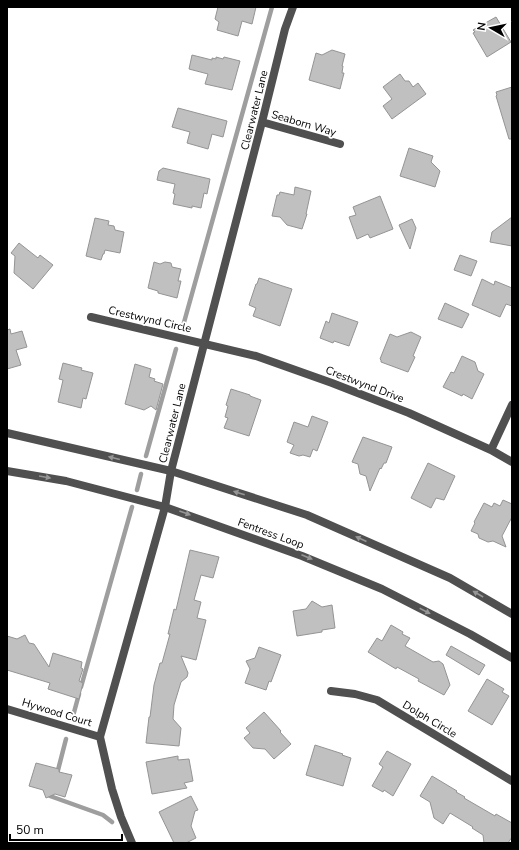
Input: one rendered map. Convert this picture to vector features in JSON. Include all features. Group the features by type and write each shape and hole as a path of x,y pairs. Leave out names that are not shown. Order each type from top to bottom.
{"street":[{"name":"Clearwater Lane","path":"132,843 120,817 100,736 165,507 171,472 204,343 285,29 293,7"},
{"name":"Seaborn Way","path":"262,122 340,144"},
{"name":"Crestwynd Circle","path":"91,317 204,343"},
{"name":"Crestwynd Drive","path":"204,343 256,356 332,383 409,413 491,450 512,462"},
{"path":"491,450 512,405"},
{"path":"7,433 171,472 307,515 450,578 512,614"},
{"name":"Fentress Loop","path":"7,471 66,481 165,507 302,556 382,590 470,634 512,658"},
{"name":"Dolph Circle","path":"331,691 355,694 377,700 512,781"},
{"name":"Hywood Court","path":"7,709 100,736"}],"building":[{"path":"218,7 256,7 252,24 242,21 238,36 217,30 219,22 215,19"},
{"path":"496,17 511,42 487,57 473,33 475,32 473,30"},
{"path":"332,50 345,54 342,66 342,73 344,73 340,89 309,80 316,53 322,55"},
{"path":"192,55 212,60 212,58 216,59 216,57 223,59 224,57 240,61 232,90 205,84 208,74 189,69"},
{"path":"400,74 405,81 409,81 413,87 418,83 426,94 392,119 383,106 392,99 383,87"},
{"path":"512,87 512,139 509,139 496,92"},
{"path":"178,108 227,121 223,137 212,134 208,149 187,143 190,132 172,127"},
{"path":"409,148 433,156 431,162 440,171 435,187 400,176"},
{"path":"163,168 210,179 207,194 204,193 201,208 192,206 192,208 173,204 175,184 157,180 159,171"},
{"path":"295,187 311,191 307,214 302,229 287,225 280,217 272,216 277,195 279,195 280,192 294,195"},
{"path":"380,196 393,229 370,238 368,234 357,239 349,217 356,215 353,207"},
{"path":"512,217 512,246 490,242 492,232"},
{"path":"95,218 109,221 108,225 114,226 115,230 124,232 120,253 105,250 101,260 86,256"},
{"path":"412,219 416,228 410,249 399,225"},
{"path":"19,243 38,258 40,255 53,265 33,289 14,273 15,256 11,253"},
{"path":"460,255 477,261 471,276 454,270"},
{"path":"154,262 160,264 165,262 171,263 172,267 181,269 178,281 181,281 177,298 158,293 158,291 148,288"},
{"path":"259,278 292,289 280,326 253,316 256,308 249,305"},
{"path":"482,279 494,285 495,281 512,288 512,306 506,304 500,317 472,305"},
{"path":"445,303 469,314 462,328 438,319"},
{"path":"332,313 358,322 349,346 334,341 333,343 320,338 326,321 329,323"},
{"path":"10,329 11,334 22,331 27,347 16,350 21,365 7,369 7,330"},
{"path":"411,332 421,337 413,356 415,357 408,372 381,362 380,359 390,334 397,337"},
{"path":"462,356 475,362 478,371 484,374 472,399 443,387 451,372 454,373"},
{"path":"63,363 82,368 81,370 93,373 86,399 83,398 81,408 58,402 63,380 59,379"},
{"path":"135,364 151,369 149,377 155,379 154,381 163,384 156,410 151,406 144,410 125,404"},
{"path":"231,389 261,400 249,436 224,428 228,418 225,417 228,406 226,405"},
{"path":"312,416 328,422 317,451 313,449 310,457 290,453 294,445 287,442 294,422 308,427"},
{"path":"363,437 392,447 386,463 384,463 381,469 380,468 370,491 366,476 360,474 358,464 352,462"},
{"path":"428,463 455,476 444,500 436,498 431,508 411,498"},
{"path":"503,500 512,504 512,517 502,536 506,547 493,541 488,542 479,538 478,534 471,531 484,503 492,507 494,503 500,506"},
{"path":"190,550 219,557 213,578 201,575 194,600 201,602 197,618 206,620 196,660 181,656 188,673 187,677 181,682 174,705 173,719 181,728 179,746 146,743 154,685 170,634 168,634 174,609 176,610"},
{"path":"312,601 322,607 332,605 335,628 322,630 322,632 297,636 293,611 306,609"},
{"path":"391,625 403,632 402,634 410,638 405,646 433,662 439,661 443,664 450,685 444,695 418,681 419,679 397,667 396,669 368,652 377,638 382,641"},
{"path":"25,635 29,643 34,644 49,667 53,653 82,662 81,668 83,669 79,681 83,683 79,699 48,689 50,683 7,670 7,636 17,639"},
{"path":"451,646 485,665 479,675 446,655"},
{"path":"259,647 281,655 271,682 269,681 266,690 245,683 250,669 246,661 255,658"},
{"path":"487,679 504,689 502,692 509,696 492,725 468,711"},
{"path":"264,712 291,744 274,759 265,749 253,748 244,738 250,733 246,728"},
{"path":"315,745 351,758 343,786 306,775"},
{"path":"387,751 411,764 393,796 384,790 383,792 372,786 383,767 379,764"},
{"path":"178,756 178,760 189,759 193,781 184,783 187,788 152,794 146,762"},
{"path":"36,763 59,769 59,772 72,775 65,797 55,794 46,798 43,790 29,786"},
{"path":"432,776 457,791 456,792 465,797 464,798 495,816 496,814 512,823 512,837 508,843 484,843 483,835 450,813 443,824 434,818 430,802 420,796"},
{"path":"191,796 198,810 195,811 191,826 196,838 186,843 174,843 159,812"}],"waterway":[{"path":"183,326 272,7"},
{"path":"146,456 176,349"},
{"path":"137,490 141,474"},
{"path":"81,687 132,507"},
{"path":"73,716 79,694"},
{"path":"57,774 66,739"},
{"path":"52,791 50,796 103,815 112,822"}]}
